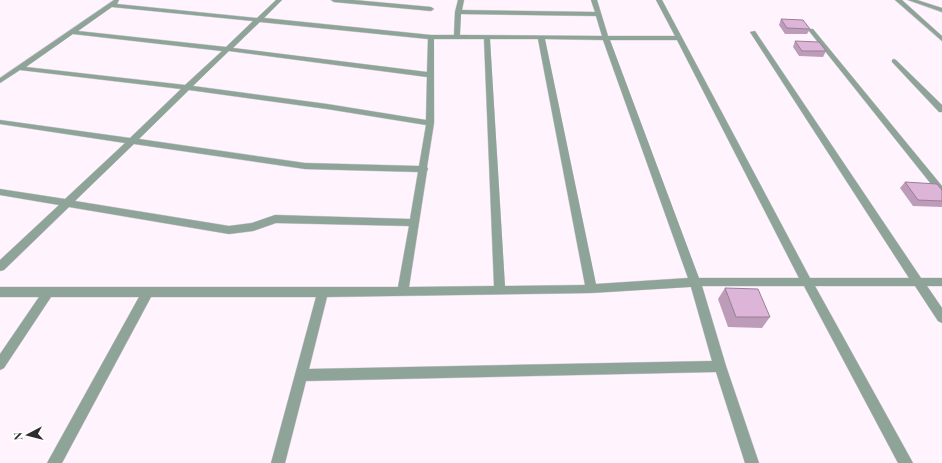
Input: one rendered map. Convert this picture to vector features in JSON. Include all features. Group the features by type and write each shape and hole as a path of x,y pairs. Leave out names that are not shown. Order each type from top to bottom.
{"street":[{"path":"0,81 118,0"},
{"path":"0,267 279,0"},
{"path":"334,0 431,9"},
{"path":"456,37 458,12 461,0"},
{"path":"594,0 606,39 695,282 720,366 752,463"},
{"path":"659,0 807,282 906,463"},
{"path":"898,0 942,39"},
{"path":"911,0 942,10"},
{"path":"112,4 431,37 606,39 678,38"},
{"path":"458,12 598,14"},
{"path":"811,30 942,192"},
{"path":"72,32 228,49 430,75"},
{"path":"753,32 942,318"},
{"path":"403,292 424,169 430,123 431,37"},
{"path":"487,38 500,290"},
{"path":"541,38 591,289"},
{"path":"894,61 942,110"},
{"path":"18,68 187,87 360,111 430,123"},
{"path":"0,122 306,166 424,169"},
{"path":"0,192 229,230 252,227 275,219 415,223"},
{"path":"0,292 403,292 591,289 695,282 942,282"},
{"path":"0,364 48,292"},
{"path":"278,463 323,292"},
{"path":"54,463 147,293"},
{"path":"302,375 720,366"}],"building":[{"path":"781,19 803,20 810,29 787,28"},
{"path":"795,41 819,42 826,51 802,51"},
{"path":"905,182 937,184 942,190 942,201 918,200"},
{"path":"725,288 758,289 770,317 736,317"}]}
